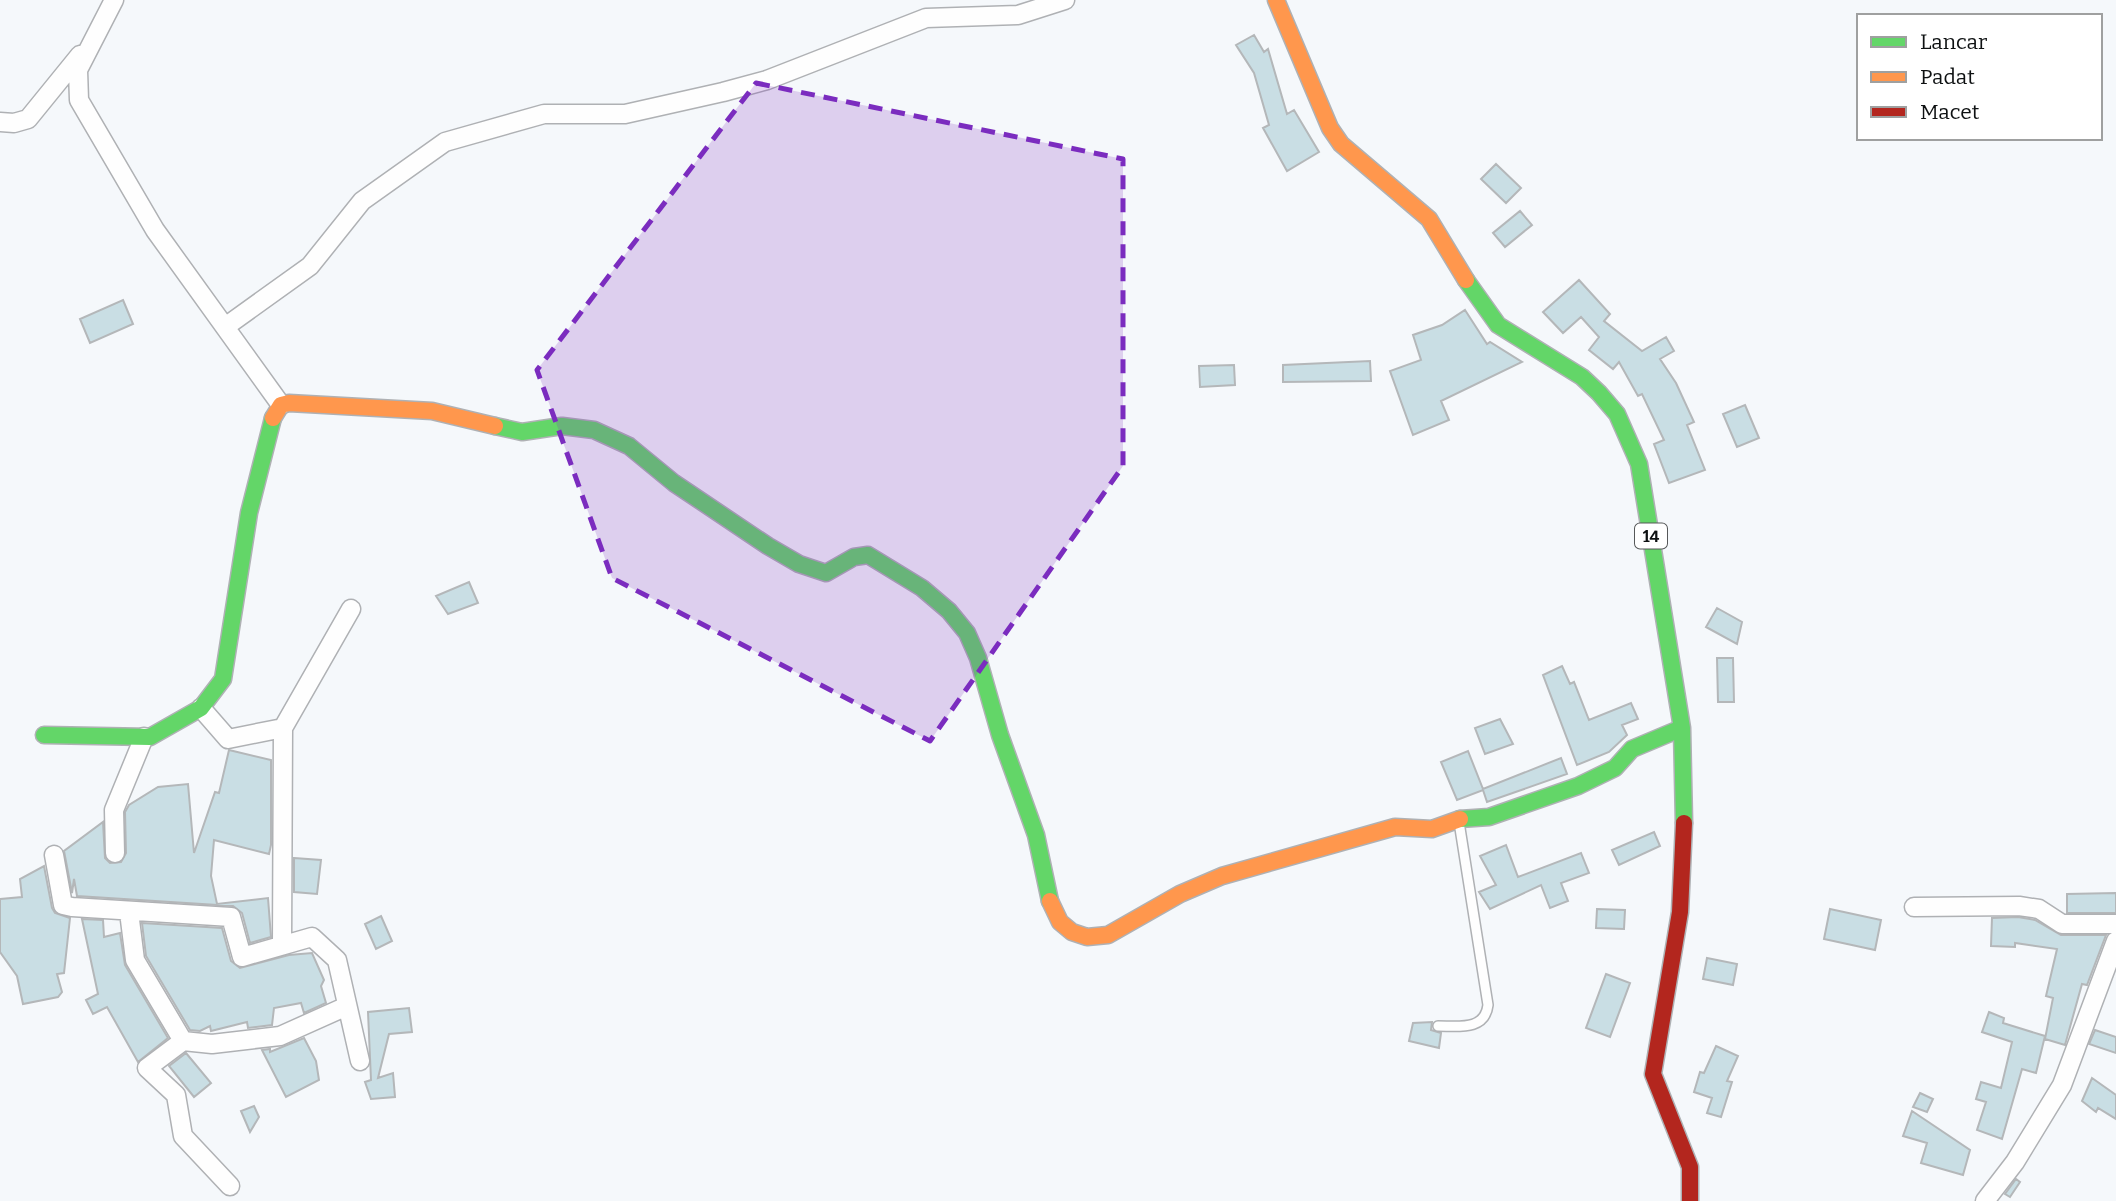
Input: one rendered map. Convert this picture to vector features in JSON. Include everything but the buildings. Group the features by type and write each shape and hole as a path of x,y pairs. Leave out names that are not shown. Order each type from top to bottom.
{"main road":[{"name":"14","path":"1276,0 1325,117 1341,144 1429,219 1452,260 1498,325 1582,377 1617,414 1629,438 1641,476 1682,728 1685,793 1680,912 1653,1074 1660,1100 1688,1154 1693,1171 1690,1201"},
{"path":"44,734 150,737 201,708 223,679 249,513 273,417 281,405 432,411 523,432 562,426 594,430 629,446 674,483 799,564 826,573 854,558 866,555 886,565 944,606 968,635 980,662 999,733 1041,851 1059,921 1070,932 1082,936 1096,937 1122,929 1205,881 1231,873 1395,827 1432,829 1459,819 1489,817 1578,786 1615,768 1632,749 1682,728"}],"street":[{"path":"114,0 78,70 79,100 155,230 281,405"},
{"path":"225,327 310,266 362,201 445,142 544,114 625,114 723,92 767,80 926,18 1018,15 1065,0"},
{"path":"0,122 21,122 34,114 98,31"},
{"path":"282,945 283,728 351,608"},
{"path":"201,708 228,739 283,728"},
{"path":"115,853 114,810 144,737"},
{"path":"54,855 63,905 129,912 232,917 242,957 312,937 337,960 360,1061"},
{"path":"1914,907 2019,906 2039,909 2062,924 2116,925"},
{"path":"129,912 135,960 183,1041"},
{"path":"1985,1201 2015,1162 2062,1085 2116,941"},
{"path":"230,1186 183,1136 176,1095 147,1068 183,1041 212,1044 280,1036 347,1006"}],"lane":[{"path":"1438,1026 1473,1026 1483,1019 1488,1005 1459,819"}],"highlighted area":[{"path":"756,83 1123,159 1123,466 930,741 612,578 537,370"}],"traffic: fast":[{"path":"1466,280 1498,325 1582,377 1599,393 1617,414 1639,464 1682,728 1684,823"},
{"path":"44,735 150,737 201,708 223,679 249,513 273,418"},
{"path":"495,426 522,432 562,426 594,430 629,446 674,483 799,564 826,573 854,557 868,555 922,588 949,611 967,633 978,658 1000,735 1036,835 1050,901"},
{"path":"1460,819 1489,817 1578,786 1615,768 1632,749 1682,728"}],"traffic: slow":[{"path":"1276,0 1330,128 1341,144 1429,219 1466,280"},
{"path":"273,418 281,405 289,403 432,411 495,426"},
{"path":"1050,901 1060,922 1072,932 1087,937 1108,935 1180,894 1222,876 1395,827 1432,829 1460,819"}],"traffic: jam":[{"path":"1684,823 1680,912 1653,1074 1690,1167 1690,1201"}]}
